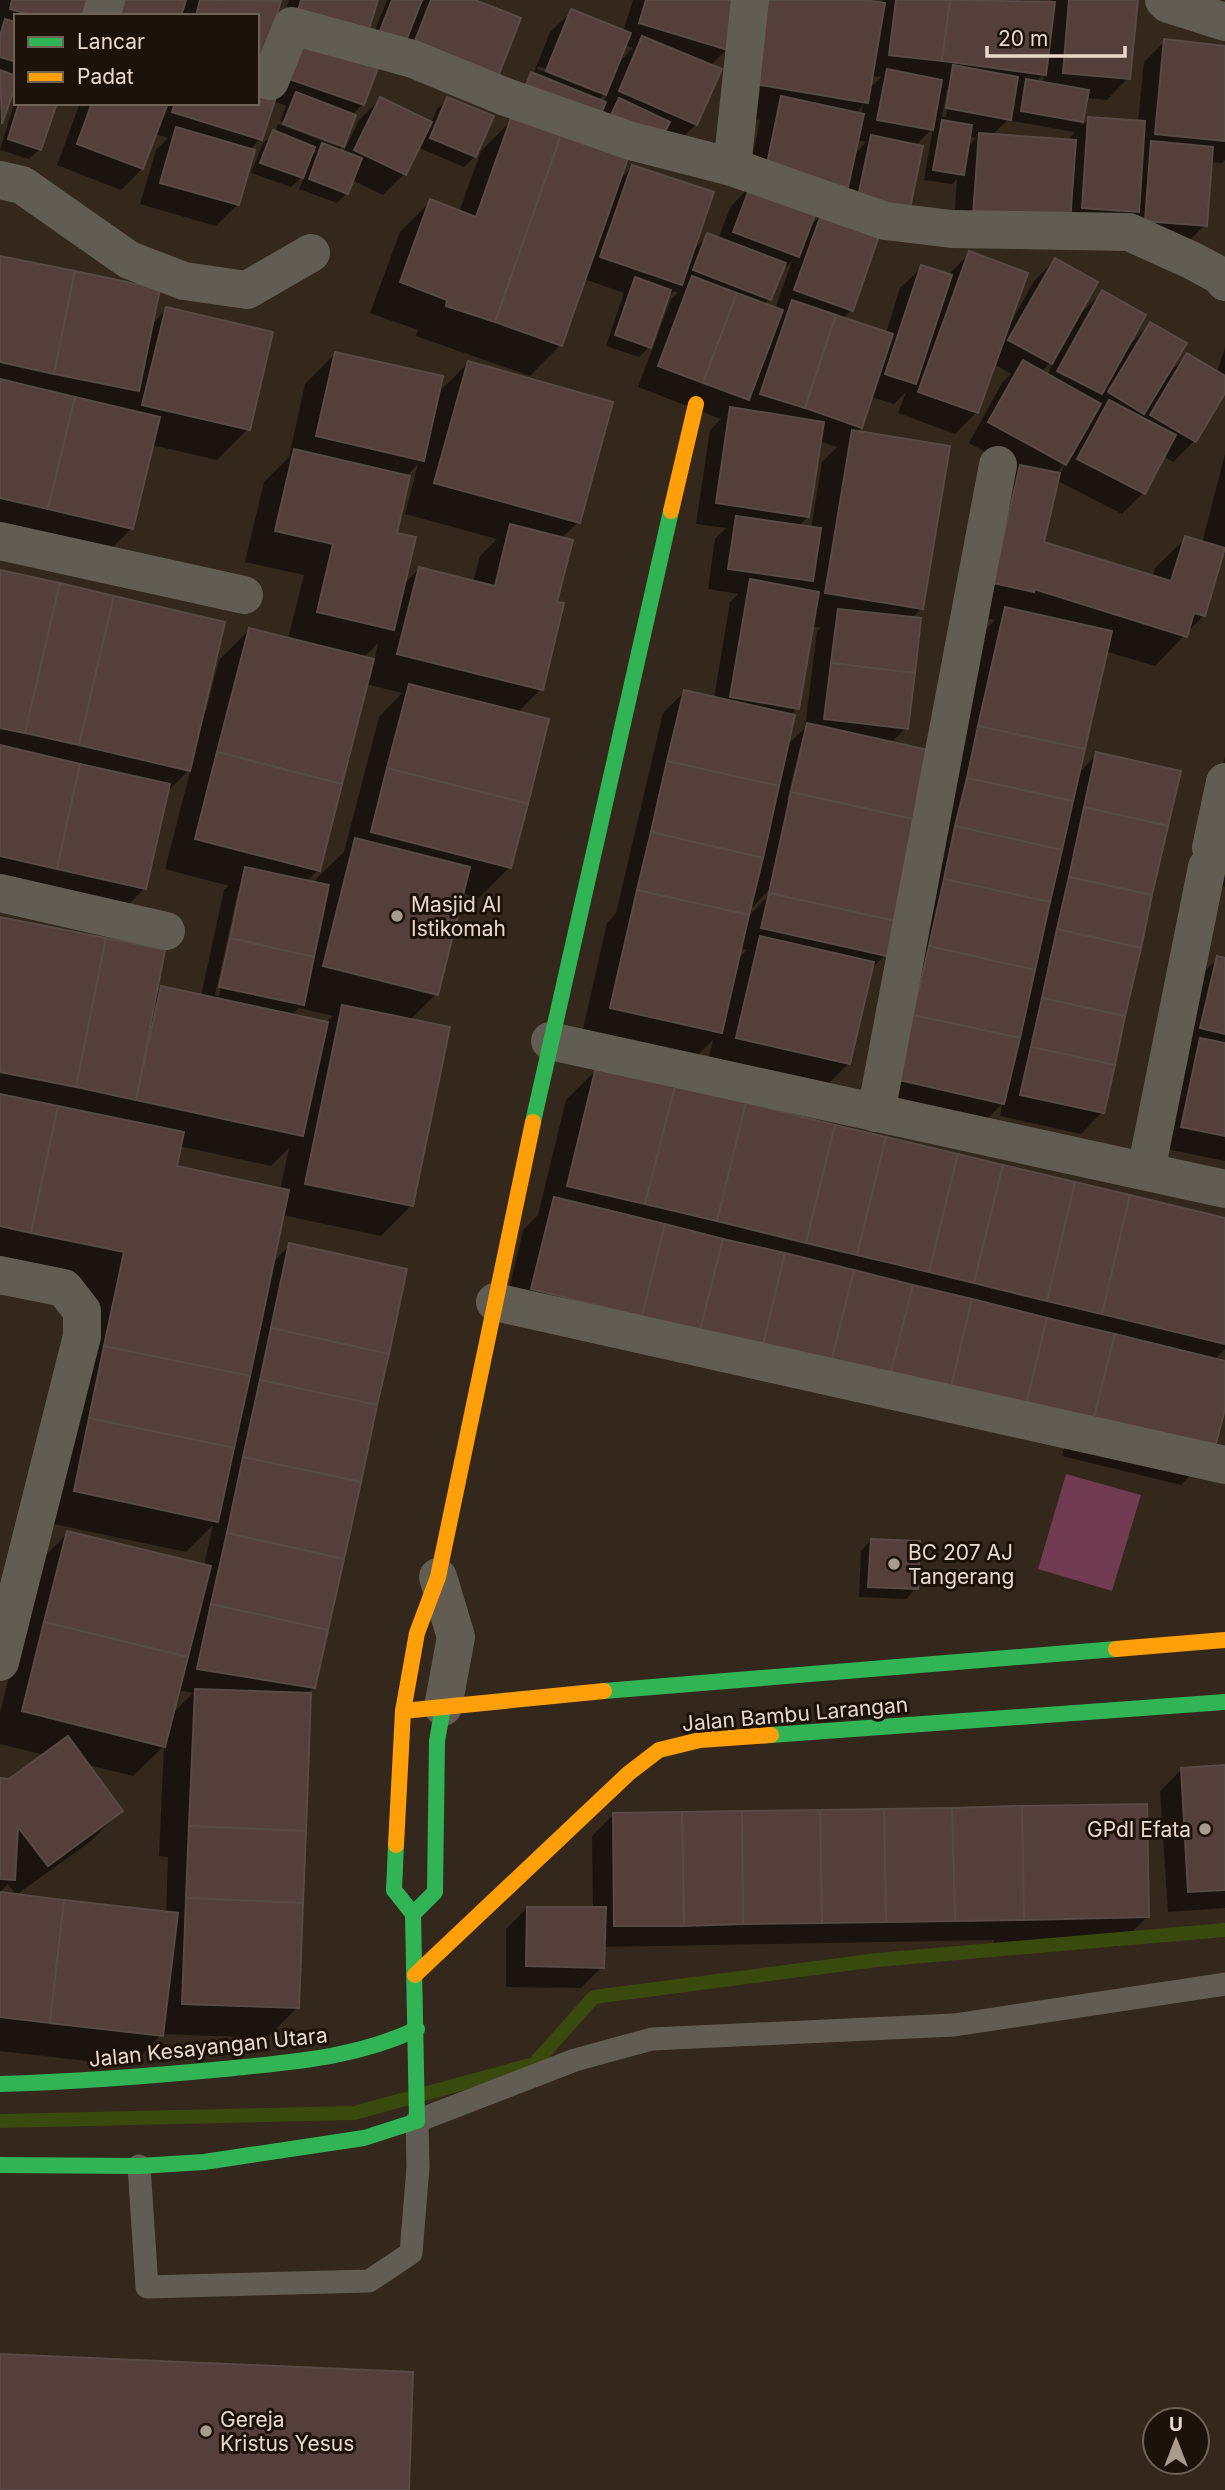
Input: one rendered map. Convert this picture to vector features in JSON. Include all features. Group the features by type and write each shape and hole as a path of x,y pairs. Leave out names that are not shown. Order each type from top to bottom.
{"street":[{"path":"732,167 750,0"},
{"path":"1164,0 1168,4 1225,22"},
{"path":"259,78 270,81 292,26 413,59 503,96 631,141 732,167 885,222 952,229 1129,232 1193,261 1219,275 1225,282"},
{"path":"0,180 22,185 129,260 184,281 247,290 311,253"},
{"path":"0,2165 139,2166 204,2162 364,2138 417,2110 414,1914 394,1890 403,1712 417,1633 438,1577 550,1041 696,404"},
{"path":"876,1113 998,466"},
{"path":"0,541 244,595"},
{"path":"1146,1171 1225,782"},
{"path":"0,893 166,930"},
{"path":"550,1041 1225,1189"},
{"path":"0,1275 64,1288 82,1311 82,1336 0,1662"},
{"path":"495,1301 1225,1465"},
{"path":"414,1914 435,1892 437,1741 456,1637 438,1577"},
{"name":"Jalan Bambu Larangan","path":"403,1712 507,1699 1225,1640"},
{"name":"Jalan Bambu Larangan","path":"415,1975 629,1773 659,1750 700,1740 1225,1702"},
{"name":"Jalan Kesayangan Utara","path":"0,2084 71,2082 277,2064 382,2045 416,2029"}],"lane":[{"path":"139,2166 147,2287 369,2281 411,2253 418,2167 417,2110 575,2060 652,2039 954,2025 1225,1984"}],"shaded area":[{"path":"1066,1474 1141,1495 1112,1591 1038,1569"}],"building":[{"path":"12,0 97,0 94,14 28,14 10,9"},
{"path":"115,0 186,0 182,14 111,14"},
{"path":"200,0 281,1 259,73 259,14 196,14"},
{"path":"301,0 378,0 366,39 296,18"},
{"path":"392,0 422,0 404,46 378,36"},
{"path":"431,0 475,0 521,18 497,79 413,46"},
{"path":"646,0 744,0 728,50 639,23"},
{"path":"768,0 863,0 885,3 868,103 754,84"},
{"path":"896,0 950,0 942,61 889,55"},
{"path":"950,0 1055,2 1046,75 942,61"},
{"path":"1069,0 1138,0 1130,79 1063,73"},
{"path":"571,9 631,33 606,95 546,71"},
{"path":"5,19 14,21 14,61 0,57 0,36"},
{"path":"642,36 722,69 697,125 619,91"},
{"path":"297,39 378,68 364,105 283,77"},
{"path":"1164,39 1225,46 1225,141 1155,134"},
{"path":"953,65 1018,77 1011,120 946,108"},
{"path":"887,69 942,80 933,130 877,120"},
{"path":"0,70 14,75 14,90 2,124"},
{"path":"531,72 606,102 596,126 521,97"},
{"path":"1026,79 1089,90 1083,122 1021,111"},
{"path":"259,86 278,91 262,140 172,112 174,105 259,105"},
{"path":"296,92 356,115 344,147 283,124"},
{"path":"781,96 864,114 848,187 766,169"},
{"path":"380,97 432,122 406,175 354,150"},
{"path":"447,97 494,116 476,157 430,138"},
{"path":"619,98 670,122 658,147 607,123"},
{"path":"18,105 56,105 41,150 8,139"},
{"path":"91,105 167,105 143,169 77,144"},
{"path":"1088,117 1145,121 1139,212 1082,208"},
{"path":"511,118 561,135 495,322 446,306 447,300 400,282 430,199 476,217"},
{"path":"942,120 972,125 964,175 933,170"},
{"path":"176,127 255,150 239,205 160,183"},
{"path":"273,130 315,147 303,178 260,163"},
{"path":"979,133 1076,140 1070,222 973,215"},
{"path":"561,135 628,158 562,346 495,322"},
{"path":"871,135 923,146 910,208 858,197"},
{"path":"1151,141 1213,147 1207,226 1145,221"},
{"path":"322,143 362,158 348,194 309,179"},
{"path":"632,165 714,192 682,285 600,257"},
{"path":"752,182 818,207 799,257 733,232"},
{"path":"822,212 880,233 853,311 794,290"},
{"path":"707,233 786,263 771,300 693,270"},
{"path":"969,251 1028,273 978,413 918,392"},
{"path":"0,256 75,271 54,374 0,362"},
{"path":"1055,258 1098,282 1052,364 1008,340"},
{"path":"921,265 952,275 916,384 885,374"},
{"path":"75,271 160,289 139,391 54,374"},
{"path":"692,276 737,293 703,383 658,366"},
{"path":"635,277 671,290 651,348 615,335"},
{"path":"1102,290 1146,315 1102,394 1057,371"},
{"path":"737,293 783,310 749,400 703,383"},
{"path":"792,300 836,315 805,408 760,394"},
{"path":"166,307 273,332 250,430 142,405"},
{"path":"836,315 893,334 862,428 805,408"},
{"path":"1150,322 1187,343 1144,414 1108,392"},
{"path":"335,352 443,376 424,461 316,436"},
{"path":"1187,353 1225,376 1225,393 1196,442 1150,415"},
{"path":"1023,360 1101,404 1066,465 988,422"},
{"path":"468,361 613,402 580,523 434,483"},
{"path":"0,379 75,397 48,509 0,498"},
{"path":"75,397 160,417 133,529 48,509"},
{"path":"1109,400 1176,435 1145,494 1077,459"},
{"path":"730,407 824,422 809,517 716,503"},
{"path":"852,430 950,446 923,609 825,593"},
{"path":"294,449 410,476 397,533 416,537 394,630 317,612 333,544 275,531"},
{"path":"1020,465 1060,473 1044,542 1171,581 1185,536 1225,548 1205,616 1194,613 1187,637 1034,589 1034,592 993,583"},
{"path":"736,516 821,528 813,581 728,569"},
{"path":"510,524 573,540 557,602 564,603 543,690 397,654 419,567 495,586"},
{"path":"0,570 60,583 25,733 0,728"},
{"path":"750,579 819,592 799,709 730,697"},
{"path":"60,583 114,596 79,745 25,733"},
{"path":"114,596 225,622 190,771 79,745"},
{"path":"1005,607 1112,631 1085,749 978,726"},
{"path":"838,609 921,618 915,673 831,663"},
{"path":"249,628 374,659 342,784 217,752"},
{"path":"831,663 915,673 908,729 824,719"},
{"path":"409,684 549,719 528,804 387,768"},
{"path":"684,690 795,715 779,786 667,761"},
{"path":"807,723 933,751 917,820 791,792"},
{"path":"978,726 1085,749 1073,801 967,778"},
{"path":"0,745 80,764 57,869 0,856"},
{"path":"217,752 342,784 320,871 195,839"},
{"path":"1096,752 1181,771 1168,826 1084,807"},
{"path":"667,761 779,786 763,858 651,832"},
{"path":"80,764 170,784 146,889 57,869"},
{"path":"387,768 528,804 511,868 371,832"},
{"path":"967,778 1073,801 1062,850 955,826"},
{"path":"791,792 917,820 895,921 769,893"},
{"path":"1084,807 1168,826 1152,895 1069,877"},
{"path":"955,826 1062,850 1050,902 944,879"},
{"path":"651,832 763,858 749,915 637,890"},
{"name":"Masjid Al Istikomah","path":"355,838 470,867 438,995 323,966"},
{"path":"245,867 329,885 314,957 230,938"},
{"path":"1069,877 1152,895 1141,948 1057,929"},
{"path":"944,879 1050,902 1035,970 929,946"},
{"path":"637,890 749,915 722,1033 610,1008"},
{"path":"769,893 895,921 887,956 761,928"},
{"path":"0,917 106,938 76,1087 0,1072"},
{"path":"1057,929 1141,948 1125,1016 1042,998"},
{"path":"760,936 874,962 850,1064 736,1038"},
{"path":"106,938 165,950 136,1100 76,1087"},
{"path":"230,938 314,957 304,1005 219,987"},
{"path":"929,946 1035,970 1020,1038 913,1015"},
{"path":"1217,956 1225,958 1225,1034 1200,1028"},
{"path":"161,986 328,1022 303,1136 136,1100"},
{"path":"1042,998 1125,1016 1115,1065 1031,1047"},
{"path":"342,1005 450,1027 413,1206 305,1184"},
{"path":"913,1015 1020,1038 1004,1104 899,1080"},
{"path":"1200,1038 1225,1043 1225,1136 1181,1127"},
{"path":"1031,1047 1115,1065 1104,1113 1020,1095"},
{"path":"596,1067 675,1086 645,1204 567,1186"},
{"path":"675,1086 746,1103 717,1221 645,1204"},
{"path":"0,1094 58,1106 31,1233 0,1226"},
{"path":"746,1103 835,1125 806,1243 717,1221"},
{"path":"58,1106 184,1132 177,1166 289,1190 250,1376 104,1346 124,1252 31,1233"},
{"path":"835,1125 886,1137 857,1255 806,1243"},
{"path":"886,1137 958,1154 929,1272 857,1255"},
{"path":"958,1154 1003,1165 974,1283 929,1272"},
{"path":"1003,1165 1075,1182 1047,1301 974,1283"},
{"path":"1075,1182 1130,1195 1102,1314 1047,1301"},
{"path":"1130,1195 1225,1218 1225,1344 1102,1314"},
{"path":"554,1197 665,1224 642,1316 531,1289"},
{"path":"665,1224 723,1239 700,1331 642,1316"},
{"path":"723,1239 785,1253 763,1345 700,1331"},
{"path":"289,1243 407,1269 389,1354 271,1328"},
{"path":"785,1253 854,1270 831,1362 763,1345"},
{"path":"854,1270 913,1285 890,1376 831,1362"},
{"path":"913,1285 972,1299 950,1391 890,1376"},
{"path":"972,1299 1047,1318 1025,1409 950,1391"},
{"path":"1047,1318 1115,1334 1092,1425 1025,1409"},
{"path":"271,1328 389,1354 377,1405 260,1380"},
{"path":"1115,1334 1225,1361 1225,1409 1213,1455 1092,1425"},
{"path":"104,1346 250,1376 234,1448 89,1418"},
{"path":"260,1380 377,1405 361,1482 243,1457"},
{"path":"89,1418 234,1448 218,1522 74,1491"},
{"path":"243,1457 361,1482 344,1559 227,1533"},
{"path":"67,1531 211,1566 188,1657 44,1622"},
{"path":"227,1533 344,1559 328,1630 211,1604"},
{"name":"BC 207 AJ Tangerang","path":"871,1539 920,1541 918,1589 868,1587"},
{"path":"211,1604 328,1630 315,1688 197,1669"},
{"path":"44,1622 188,1657 165,1747 22,1711"},
{"path":"195,1689 311,1693 306,1831 189,1826"},
{"path":"68,1736 123,1811 48,1866 18,1827 15,1880 0,1879 0,1778 9,1779"},
{"name":"GPdI Efata","path":"1225,1765 1225,1890 1188,1892 1181,1768"},
{"path":"1147,1804 1149,1917 1024,1920 1022,1806"},
{"path":"1022,1806 1024,1920 955,1921 952,1808"},
{"path":"952,1808 955,1921 886,1922 884,1809"},
{"path":"884,1809 886,1922 822,1923 820,1810"},
{"path":"820,1810 822,1923 743,1924 742,1811"},
{"path":"742,1811 743,1924 684,1926 682,1812"},
{"path":"682,1812 684,1926 614,1926 613,1813"},
{"path":"189,1826 306,1831 303,1903 186,1898"},
{"path":"0,1892 64,1900 50,2023 0,2017"},
{"path":"186,1898 303,1903 299,2008 182,2004"},
{"path":"64,1900 178,1913 163,2036 50,2023"},
{"path":"527,1907 606,1907 604,1968 526,1966"},
{"name":"Gereja Kristus Yesus","path":"0,2354 413,2372 409,2490 0,2490"}],"waterway":[{"path":"0,2121 354,2113 534,2064 594,1997 877,1960 1225,1930"}],"traffic: fast":[{"path":"533,1122 671,511"},
{"path":"604,1691 1116,1649"},
{"path":"771,1735 1225,1702"},
{"path":"413,1914 435,1892 437,1741 443,1707"},
{"path":"0,2165 139,2166 204,2162 364,2138 417,2121 413,1914 394,1890 396,1845"},
{"path":"0,2084 140,2076 298,2061 371,2047 417,2029"}],"traffic: slow":[{"path":"671,511 696,404"},
{"path":"403,1711 417,1633 438,1577 533,1122"},
{"path":"1116,1649 1225,1640"},
{"path":"396,1845 403,1711 604,1691"},
{"path":"415,1975 629,1773 659,1750 700,1740 771,1735"}],"place":[{"name":"Masjid Al Istikomah","path":"397,916"},
{"name":"BC 207 AJ Tangerang","path":"894,1564"},
{"name":"GPdI Efata","path":"1205,1829"},
{"name":"Gereja Kristus Yesus","path":"206,2431"}]}
